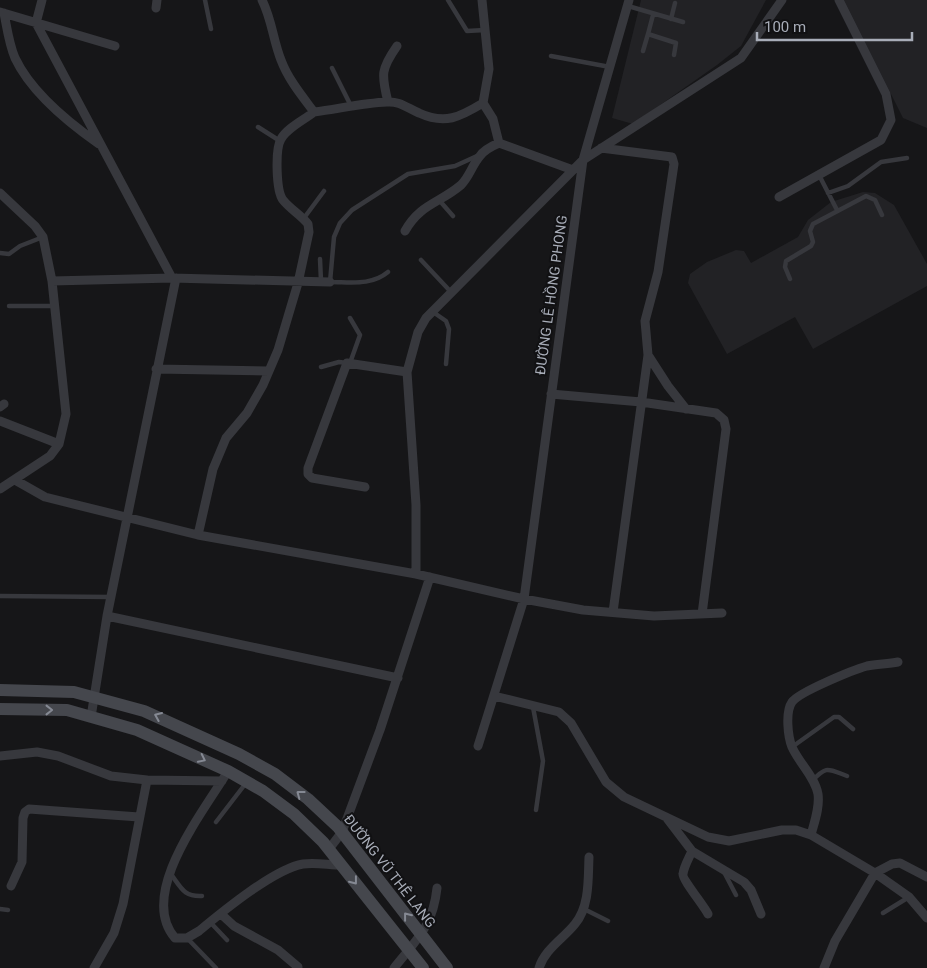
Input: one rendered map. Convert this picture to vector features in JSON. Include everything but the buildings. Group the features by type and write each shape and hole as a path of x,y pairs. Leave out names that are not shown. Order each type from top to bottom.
{"street":[{"path":"42,0 36,23 174,278 107,616 91,717"},
{"path":"262,0 272,23 275,44 281,61 293,84 314,112"},
{"path":"482,0 489,69 482,103 493,119 499,143"},
{"path":"416,574 416,505 408,372 418,332 432,312 451,292 583,160 732,66 741,58 782,0"},
{"path":"779,197 881,140 891,120 886,94 839,0"},
{"name":"ĐƯỜNG LÊ HỒNG PHONG","path":"478,746 524,600 583,160 628,3"},
{"path":"2,13 115,46"},
{"path":"2,13 15,58 23,72 70,124 102,146"},
{"path":"388,102 382,74 384,64 397,46"},
{"path":"198,535 213,469 226,438 247,413 278,350 298,283 309,232 308,224 304,218 284,201 279,193 280,141 284,134 314,112 388,102 402,104 419,114 448,120 457,118 482,103"},
{"path":"405,230 413,217 462,184 480,155 499,143"},
{"path":"499,143 573,170"},
{"path":"601,148 672,158 674,164 658,272 645,321 648,355 613,612"},
{"path":"0,193 44,237 52,281 66,414 59,444 50,456 0,489"},
{"path":"52,281 174,278 298,283 326,282"},
{"path":"648,355 686,409"},
{"path":"365,487 312,478 308,474 308,468 349,363 408,372"},
{"path":"156,369 269,371"},
{"path":"551,394 641,402 716,413 724,420 726,429 702,614"},
{"path":"0,421 59,444"},
{"path":"14,480 46,497 198,535 416,574 524,600 583,610 654,616 722,613"},
{"path":"329,849 342,832 398,678 430,577"},
{"path":"107,616 398,678"},
{"path":"811,836 818,804 818,793 792,747 789,734 789,711 792,703 799,696 851,671 898,662"},
{"name":"ĐƯỜNG VŨ THÊ LANG","path":"0,690 74,692 144,710 239,754 275,774 308,799 342,832 447,968"},
{"path":"494,696 559,712 572,723 606,782 624,797 708,837 729,841 782,830 796,830 811,836 874,873 909,897 927,918"},
{"path":"0,710 67,710 138,730 225,776 247,782 294,814 329,849 423,968"},
{"path":"0,756 37,752 58,756 111,776 146,780 225,776"},
{"path":"225,776 179,853 170,873 163,909 166,928 175,938 187,938 290,868 305,864 342,865"},
{"path":"94,968 114,933 121,911 146,780"},
{"path":"11,886 22,862 22,818 29,809 140,817"},
{"path":"666,817 692,851 744,882 751,890 762,914"},
{"path":"692,851 682,874 683,879 696,892 708,914"},
{"path":"538,968 551,947 577,922 584,909 589,857"},
{"path":"824,968 834,942 874,873 892,864 900,863 927,877"},
{"path":"394,968 421,935 432,916 437,888"},
{"path":"221,914 234,926 278,950 298,967"}],"lane":[{"path":"205,0 211,29"},
{"path":"448,0 467,31 486,30"},
{"path":"628,3 653,15 683,22"},
{"path":"671,19 675,3"},
{"path":"643,51 653,15"},
{"path":"648,34 676,42 674,55"},
{"path":"551,56 610,67"},
{"path":"332,68 352,107"},
{"path":"258,127 280,141"},
{"path":"326,282 334,237 340,223 352,210 408,174 455,166 480,155"},
{"path":"828,193 848,186 881,162 907,158"},
{"path":"818,175 837,210"},
{"path":"304,218 324,191"},
{"path":"790,279 785,267 786,261 811,246 813,242 810,231 813,224 866,196 875,200 882,215"},
{"path":"438,199 453,216"},
{"path":"0,253 9,254 20,246 44,237"},
{"path":"320,259 326,282"},
{"path":"421,260 451,292"},
{"path":"326,282 368,282 378,280 388,272"},
{"path":"9,306 54,306"},
{"path":"432,312 442,316 449,330 446,364"},
{"path":"321,367 339,362 349,363 360,336 350,318"},
{"path":"0,596 111,597"},
{"path":"533,705 543,761 536,810"},
{"path":"792,747 834,717 839,717 852,729"},
{"path":"812,781 823,769 827,768 847,776"},
{"path":"216,822 247,782"},
{"path":"722,868 736,895"},
{"path":"170,873 186,894 202,896"},
{"path":"884,913 909,897"},
{"path":"0,909 8,910"},
{"path":"584,909 608,921"},
{"path":"210,922 227,940"},
{"path":"187,938 216,968"}],"shaded area":[{"path":"641,0 766,0 741,46 633,124 612,118"},
{"path":"844,0 927,0 927,128 903,118"},
{"path":"863,192 875,193 894,205 927,264 927,286 813,349 795,317 727,354 688,283 690,274 707,262 736,250 744,251 751,263 798,237 808,220 831,202"}]}
